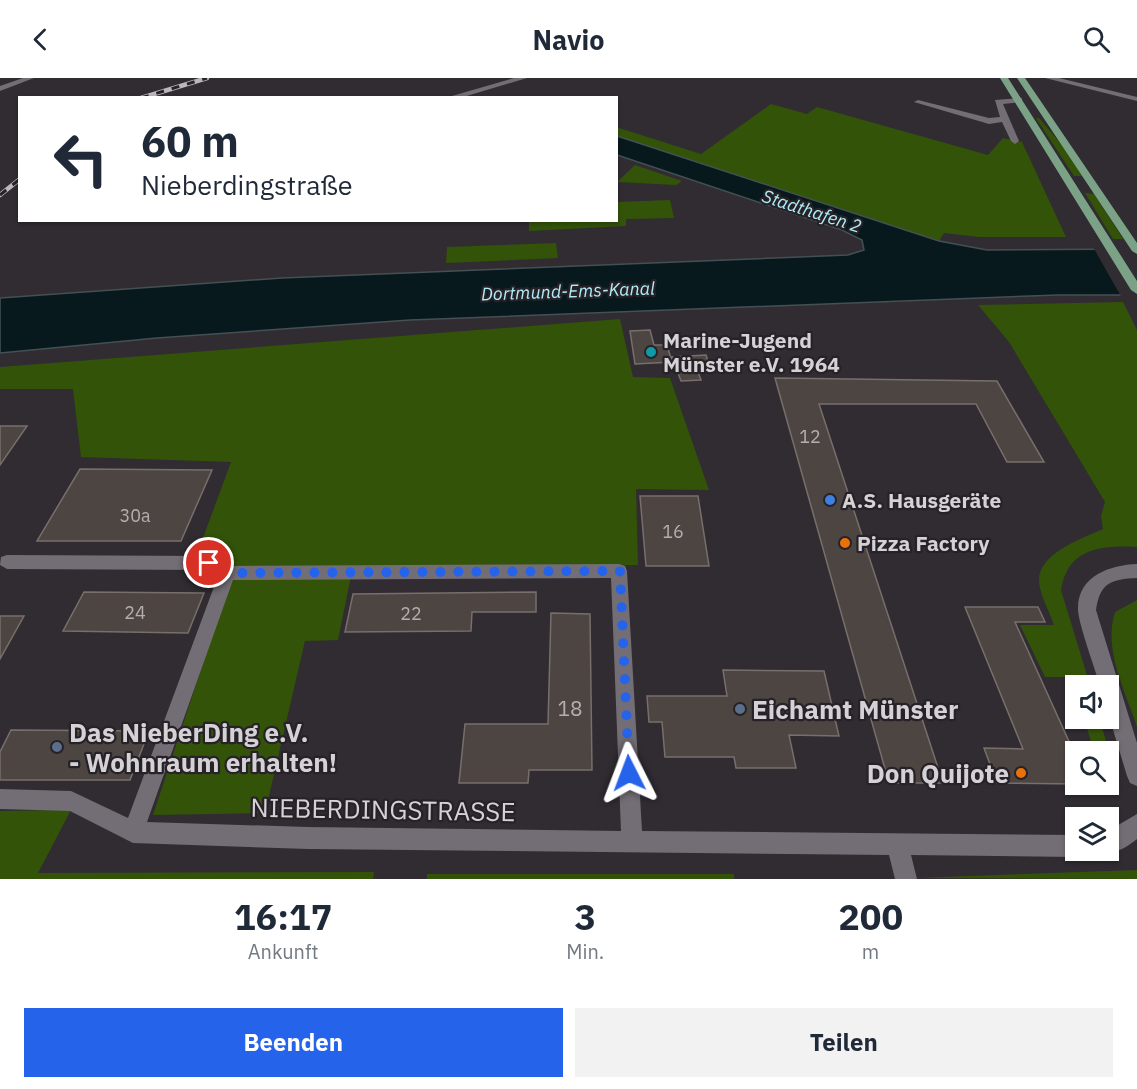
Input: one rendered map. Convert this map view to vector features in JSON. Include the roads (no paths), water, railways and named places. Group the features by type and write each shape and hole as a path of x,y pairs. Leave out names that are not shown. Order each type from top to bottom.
{"main road":[{"path":"1004,78 1108,240 1137,290"},
{"path":"1021,78 1137,251"},
{"path":"1019,100 1038,101"}],"street":[{"path":"0,89 30,78"},
{"path":"456,96 522,78"},
{"path":"1049,78 1137,99"},
{"path":"1015,141 998,102 1019,100"},
{"path":"918,102 989,121 1005,119"},
{"path":"7,562 209,563 227,573 620,571 632,840"},
{"path":"1137,571 1121,571 1105,576 1088,596 1087,610 1137,776"},
{"path":"133,832 227,573"},
{"name":"NIEBERDINGSTRASSE","path":"0,799 71,801 133,832 308,837 1065,846"},
{"path":"1119,839 1137,825"},
{"path":"897,845 906,879"}],"water":[{"path":"618,136 939,241 987,250 1137,249 1137,295 1058,295 410,320 157,338 0,353 0,298 282,278 848,255 864,250 862,240 842,230 618,155"}],"railway":[{"path":"148,96 207,78"},
{"path":"0,195 18,181"}],"place":[{"name":"Marine-Jugend Münster e.V. 1964","path":"651,352"},
{"name":"A.S. Hausgeräte","path":"830,500"},
{"name":"Pizza Factory","path":"845,543"},
{"name":"Eichamt Münster","path":"740,709"},
{"name":"Das NieberDing e.V. - Wohnraum erhalten!","path":"57,747"},
{"name":"Don Quijote","path":"1021,773"}],"water label":[{"name":"Stadthafen 2","path":"812,211"},
{"name":"Dortmund-Ems-Kanal","path":"568,291"}]}
